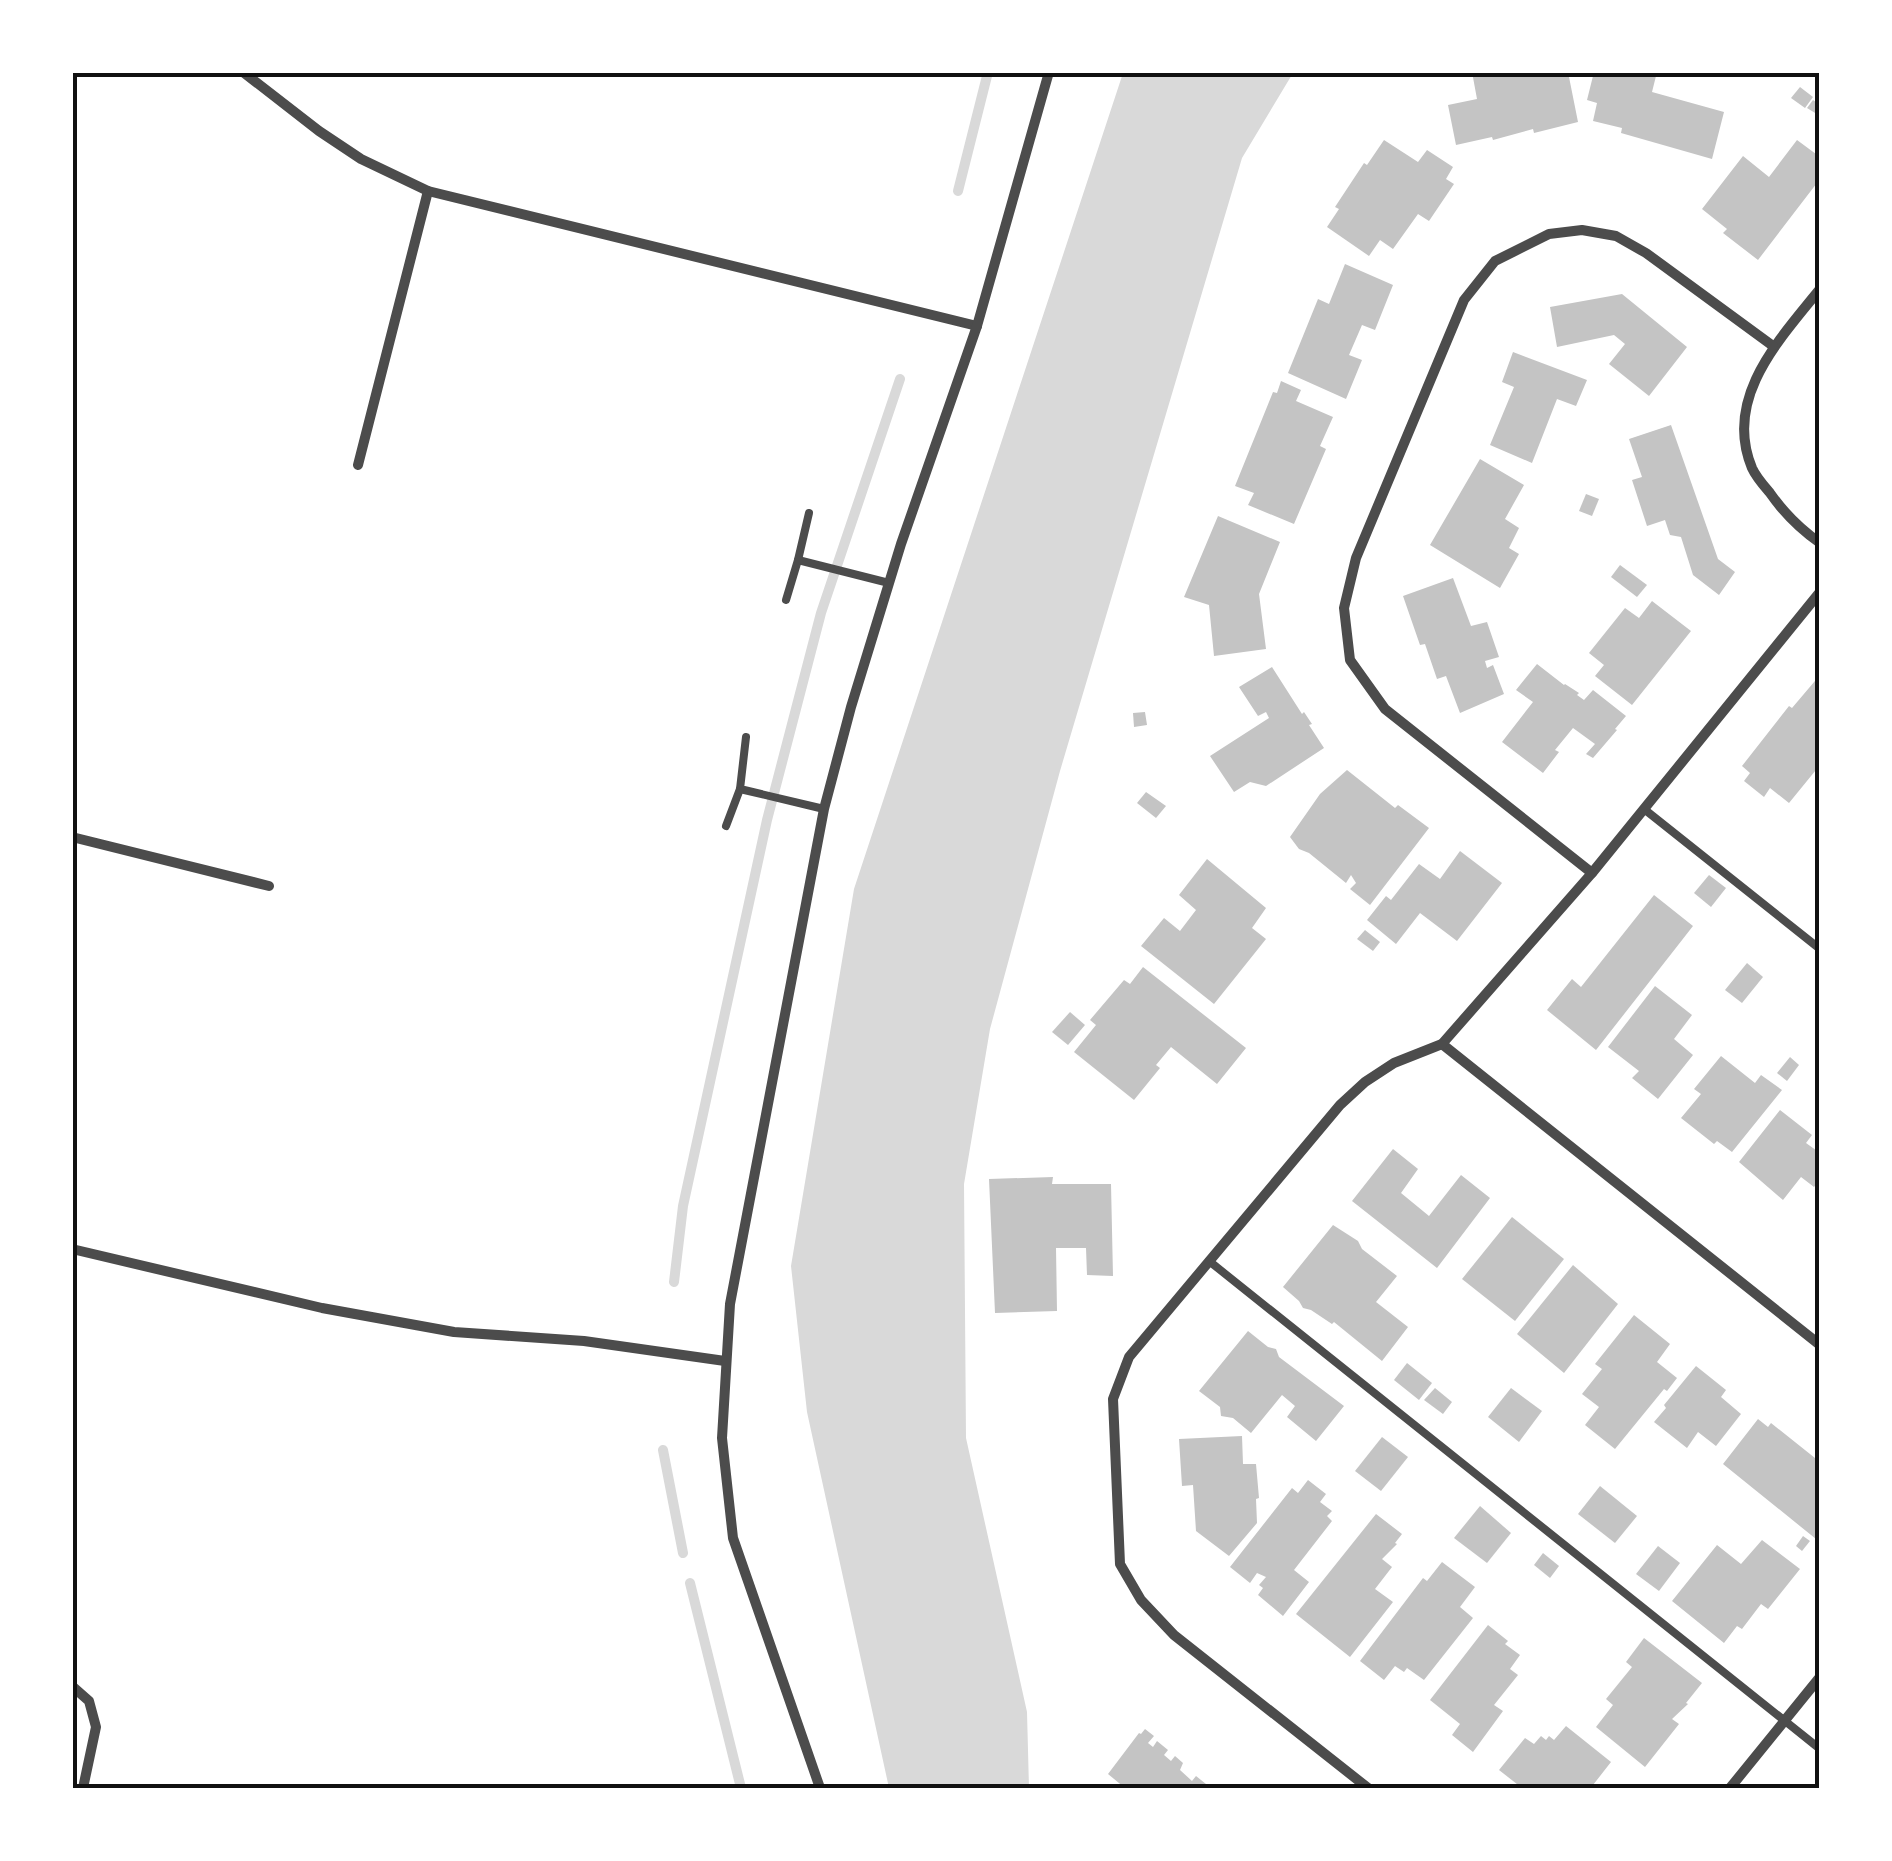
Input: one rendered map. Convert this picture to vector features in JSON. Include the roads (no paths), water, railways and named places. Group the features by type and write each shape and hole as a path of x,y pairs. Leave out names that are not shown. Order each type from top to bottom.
{"street":[{"path":"243,72 361,160 428,191 977,326"},
{"path":"820,1788 733,1538 722,1438 730,1304 824,808 889,583 977,326 1049,72"},
{"path":"358,465 428,191"},
{"path":"1592,873 1385,710 1350,660 1344,608 1356,558 1464,300 1495,261 1549,234 1582,230 1616,236 1646,253 1773,346"},
{"path":"1820,289 1773,346 1750,391 1743,430 1753,469 1805,532 1820,542"},
{"path":"1368,1788 1174,1635 1141,1600 1120,1564 1113,1399 1128,1357 1340,1104 1394,1063 1442,1044 1592,873 1820,592"},
{"path":"72,837 269,886"},
{"path":"1442,1044 1820,1345"},
{"path":"72,1249 322,1308 454,1332 584,1341 726,1361"},
{"path":"1730,1788 1820,1677"},
{"path":"72,1686 89,1701 96,1727 83,1788"}],"lane":[{"path":"786,600 809,514"},
{"path":"798,560 889,583"},
{"path":"726,826 740,789 746,737"},
{"path":"740,789 824,808"},
{"path":"1644,809 1820,949"},
{"path":"1210,1261 1820,1750"}],"waterway":[{"path":"958,191 988,72"},
{"path":"674,1282 683,1206 767,820 821,613 900,379"},
{"path":"663,1450 683,1553"},
{"path":"690,1583 741,1788"}]}
